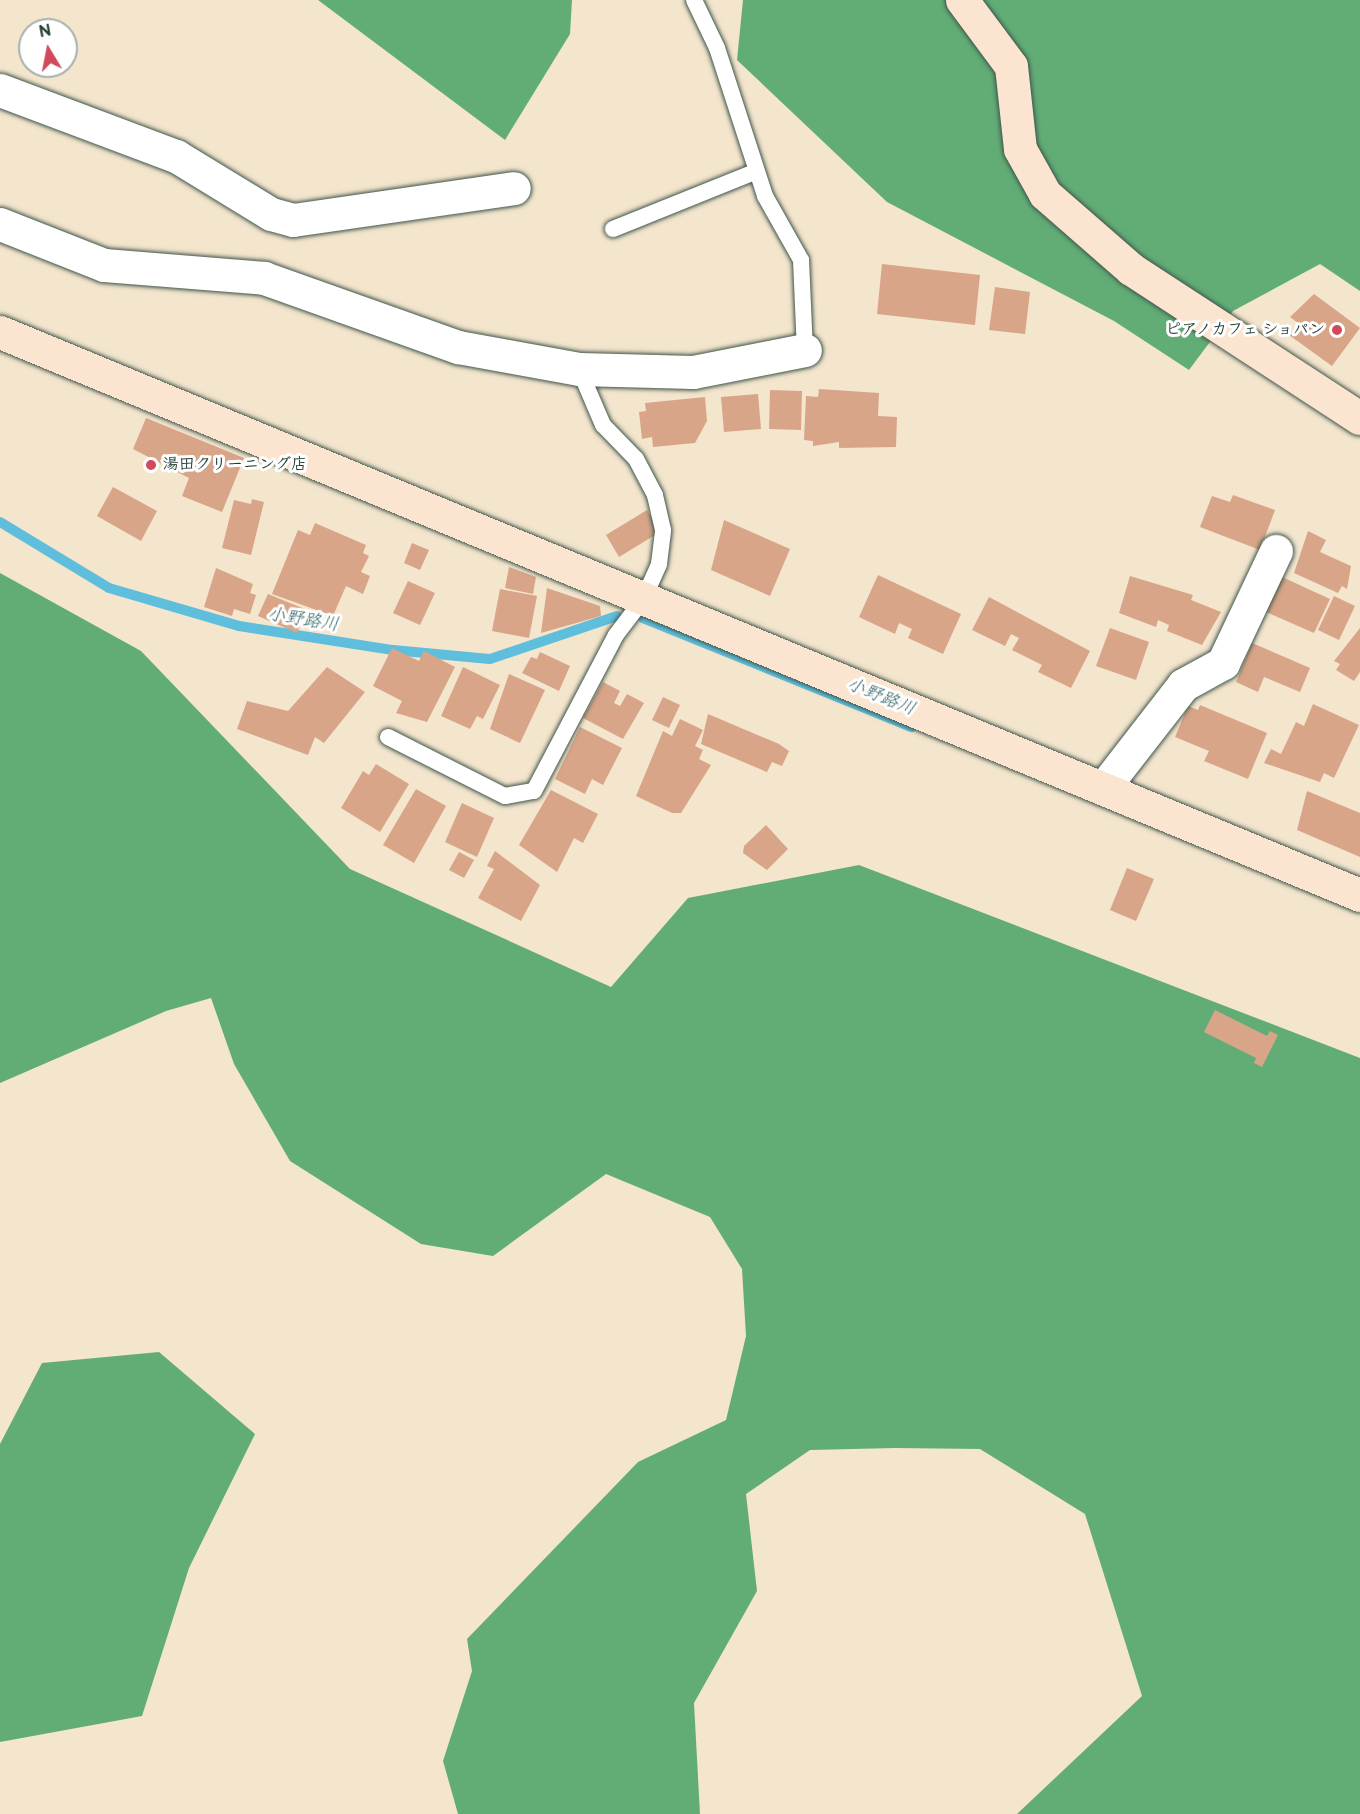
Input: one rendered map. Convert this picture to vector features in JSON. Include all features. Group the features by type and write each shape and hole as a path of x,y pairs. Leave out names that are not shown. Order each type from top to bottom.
{"street":[{"path":"962,0 1011,66 1020,148 1045,194 1131,269 1360,418"},
{"path":"0,90 176,156 271,214 293,220 514,188"},
{"path":"0,224 104,265 264,278 458,347 579,369 693,372 805,350"},
{"path":"0,332 1104,787 1360,895"},
{"path":"1104,787 1184,685 1223,663 1276,551"}],"lane":[{"path":"694,0 717,48 755,172 801,260 805,350"},
{"path":"613,229 755,172"},
{"path":"388,737 505,796 534,791 616,635 644,598 659,564 663,530 655,495 636,459 603,425 579,369"}],"green space":[{"path":"318,0 572,0 570,34 505,140"},
{"path":"743,0 1360,0 1360,291 1320,264 1233,311 1189,370 1114,321 887,202 737,60"},
{"path":"0,573 141,651 350,869 611,987 688,898 859,865 1360,1058 1360,1814 1017,1814 1142,1696 1085,1514 980,1449 895,1448 810,1450 746,1494 757,1591 694,1703 700,1814 458,1814 443,1761 472,1671 467,1639 638,1462 726,1420 746,1336 742,1269 710,1217 606,1174 493,1256 421,1244 290,1161 234,1064 211,998 166,1011 0,1083"},
{"path":"159,1352 255,1434 189,1568 142,1716 0,1742 0,1444 42,1363"}],"building":[{"path":"882,264 980,275 975,325 877,314"},
{"path":"995,287 1030,292 1025,334 989,330"},
{"path":"1314,294 1360,328 1332,366 1289,335 1298,323 1290,317"},
{"path":"819,389 879,393 878,416 897,417 896,447 839,448 839,442 813,446 813,441 804,440 806,396 818,397"},
{"path":"770,390 802,391 801,430 769,429"},
{"path":"758,394 761,429 724,432 721,397"},
{"path":"705,397 707,421 695,443 653,447 652,437 642,439 639,412 646,411 645,403"},
{"path":"146,418 244,458 222,512 182,496 189,478 133,449"},
{"path":"113,487 157,511 141,541 97,516"},
{"path":"1233,495 1275,510 1260,550 1200,527 1212,496 1230,502"},
{"path":"252,499 264,502 251,555 222,548 234,500 251,504"},
{"path":"647,510 660,532 619,557 606,535"},
{"path":"724,520 790,549 770,596 711,570"},
{"path":"315,523 366,545 363,553 369,556 361,572 370,576 363,594 346,586 333,616 272,594 298,530 310,535"},
{"path":"1308,531 1326,540 1320,552 1351,566 1347,589 1342,586 1338,593 1294,573"},
{"path":"412,543 429,550 420,570 404,563"},
{"path":"509,567 536,577 533,594 505,588"},
{"path":"216,568 253,584 250,593 256,595 250,614 234,609 232,616 204,607"},
{"path":"878,575 961,614 943,654 908,638 912,629 899,623 895,634 859,617"},
{"path":"1130,576 1193,595 1191,600 1221,612 1202,645 1167,631 1169,625 1158,620 1156,627 1119,613"},
{"path":"1280,576 1330,599 1314,633 1264,611"},
{"path":"408,581 435,593 420,625 393,613"},
{"path":"547,588 600,606 601,616 541,633"},
{"path":"500,589 537,596 529,638 492,631"},
{"path":"268,594 307,610 297,633 258,616"},
{"path":"1334,596 1355,606 1339,640 1318,630"},
{"path":"989,597 1090,651 1071,688 1038,672 1042,665 1012,650 1019,638 1011,634 1005,646 972,630"},
{"path":"1110,628 1149,642 1136,680 1096,666"},
{"path":"1360,628 1360,672 1354,681 1336,670 1340,664 1334,661"},
{"path":"1252,643 1310,668 1300,692 1264,677 1258,692 1236,682"},
{"path":"392,648 419,661 424,651 455,667 427,722 396,713 402,701 373,686"},
{"path":"540,652 570,666 559,691 522,673 531,657 537,659"},
{"path":"327,667 365,692 324,743 315,737 308,755 237,729 247,701 288,711"},
{"path":"463,667 500,685 483,719 477,716 470,729 441,716"},
{"path":"509,674 545,690 520,743 490,729"},
{"path":"603,682 620,691 614,703 620,706 627,694 644,703 623,739 583,718"},
{"path":"663,697 680,705 669,728 652,720"},
{"path":"1313,704 1359,725 1334,778 1324,773 1320,782 1264,763 1271,749 1281,754 1296,722 1304,726"},
{"path":"1200,705 1267,733 1248,779 1204,761 1209,751 1175,737 1188,706 1198,710"},
{"path":"708,714 779,744 789,751 782,766 772,762 767,772 701,744"},
{"path":"680,719 703,730 695,746 703,750 699,759 711,765 681,813 672,813 636,796 663,731 672,736"},
{"path":"580,727 622,748 603,785 592,779 585,794 555,779"},
{"path":"376,764 409,784 380,832 341,808 363,771 369,775"},
{"path":"416,789 446,806 414,863 383,845"},
{"path":"551,790 598,814 583,843 574,838 557,872 519,845"},
{"path":"1307,791 1360,813 1360,857 1297,830"},
{"path":"462,803 494,818 477,857 445,842"},
{"path":"766,825 788,849 767,870 743,853 744,846"},
{"path":"495,851 540,885 521,921 478,898 494,869 487,866"},
{"path":"459,852 474,860 464,878 449,870"},
{"path":"1127,868 1154,879 1136,921 1110,910"},
{"path":"1215,1010 1267,1036 1270,1031 1278,1035 1262,1067 1254,1063 1256,1058 1204,1032"}],"waterway":[{"name":"小野路川","path":"0,522 109,588 239,626 393,650 490,659 617,616"},
{"name":"小野路川","path":"643,618 912,727"}],"place":[{"name":"ピアノカフェ ショパン","path":"1337,330"},
{"name":"湯田クリーニング店","path":"151,465"}]}
